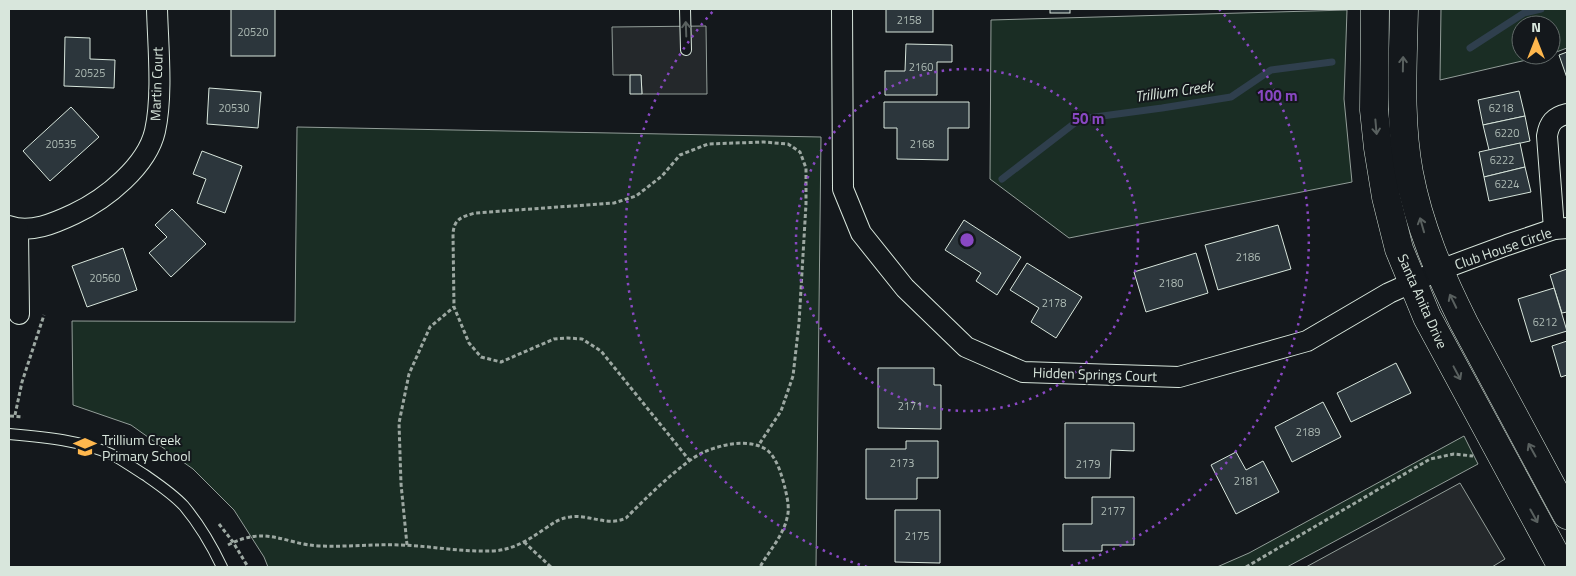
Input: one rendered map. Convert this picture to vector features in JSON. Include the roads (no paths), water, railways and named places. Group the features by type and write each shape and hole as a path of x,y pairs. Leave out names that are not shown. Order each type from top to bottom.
{"main road":[{"name":"Santa Anita Drive","path":"1375,9 1374,110 1386,197 1399,249 1427,317 1562,567"},
{"name":"Santa Anita Drive","path":"1404,9 1402,101 1409,171 1425,238 1464,324 1567,514"}],"street":[{"name":"Martin Court","path":"14,228 44,226 63,219 102,199 124,179 148,149 155,131 159,88 157,9"},
{"name":"Hidden Springs Court","path":"842,9 842,189 861,232 905,288 966,347 1023,372 1179,377 1307,341 1389,293 1440,270"},
{"path":"1561,229 1547,136 1549,126 1554,119 1567,114"},
{"path":"14,228 19,314"},
{"name":"Club House Circle","path":"1440,270 1507,245 1561,229"}],"lane":[{"path":"685,9 686,50"},
{"path":"9,434 54,439 78,444 112,455 158,484 184,506 215,552 222,567"}],"waterway":[{"name":"Trillium Creek","path":"1470,48 1524,13 1541,9"},
{"name":"Trillium Creek","path":"1002,179 1080,119 1231,97 1271,70 1332,62"}],"place":[{"name":"Trillium Creek Primary School","path":"85,447"}]}
